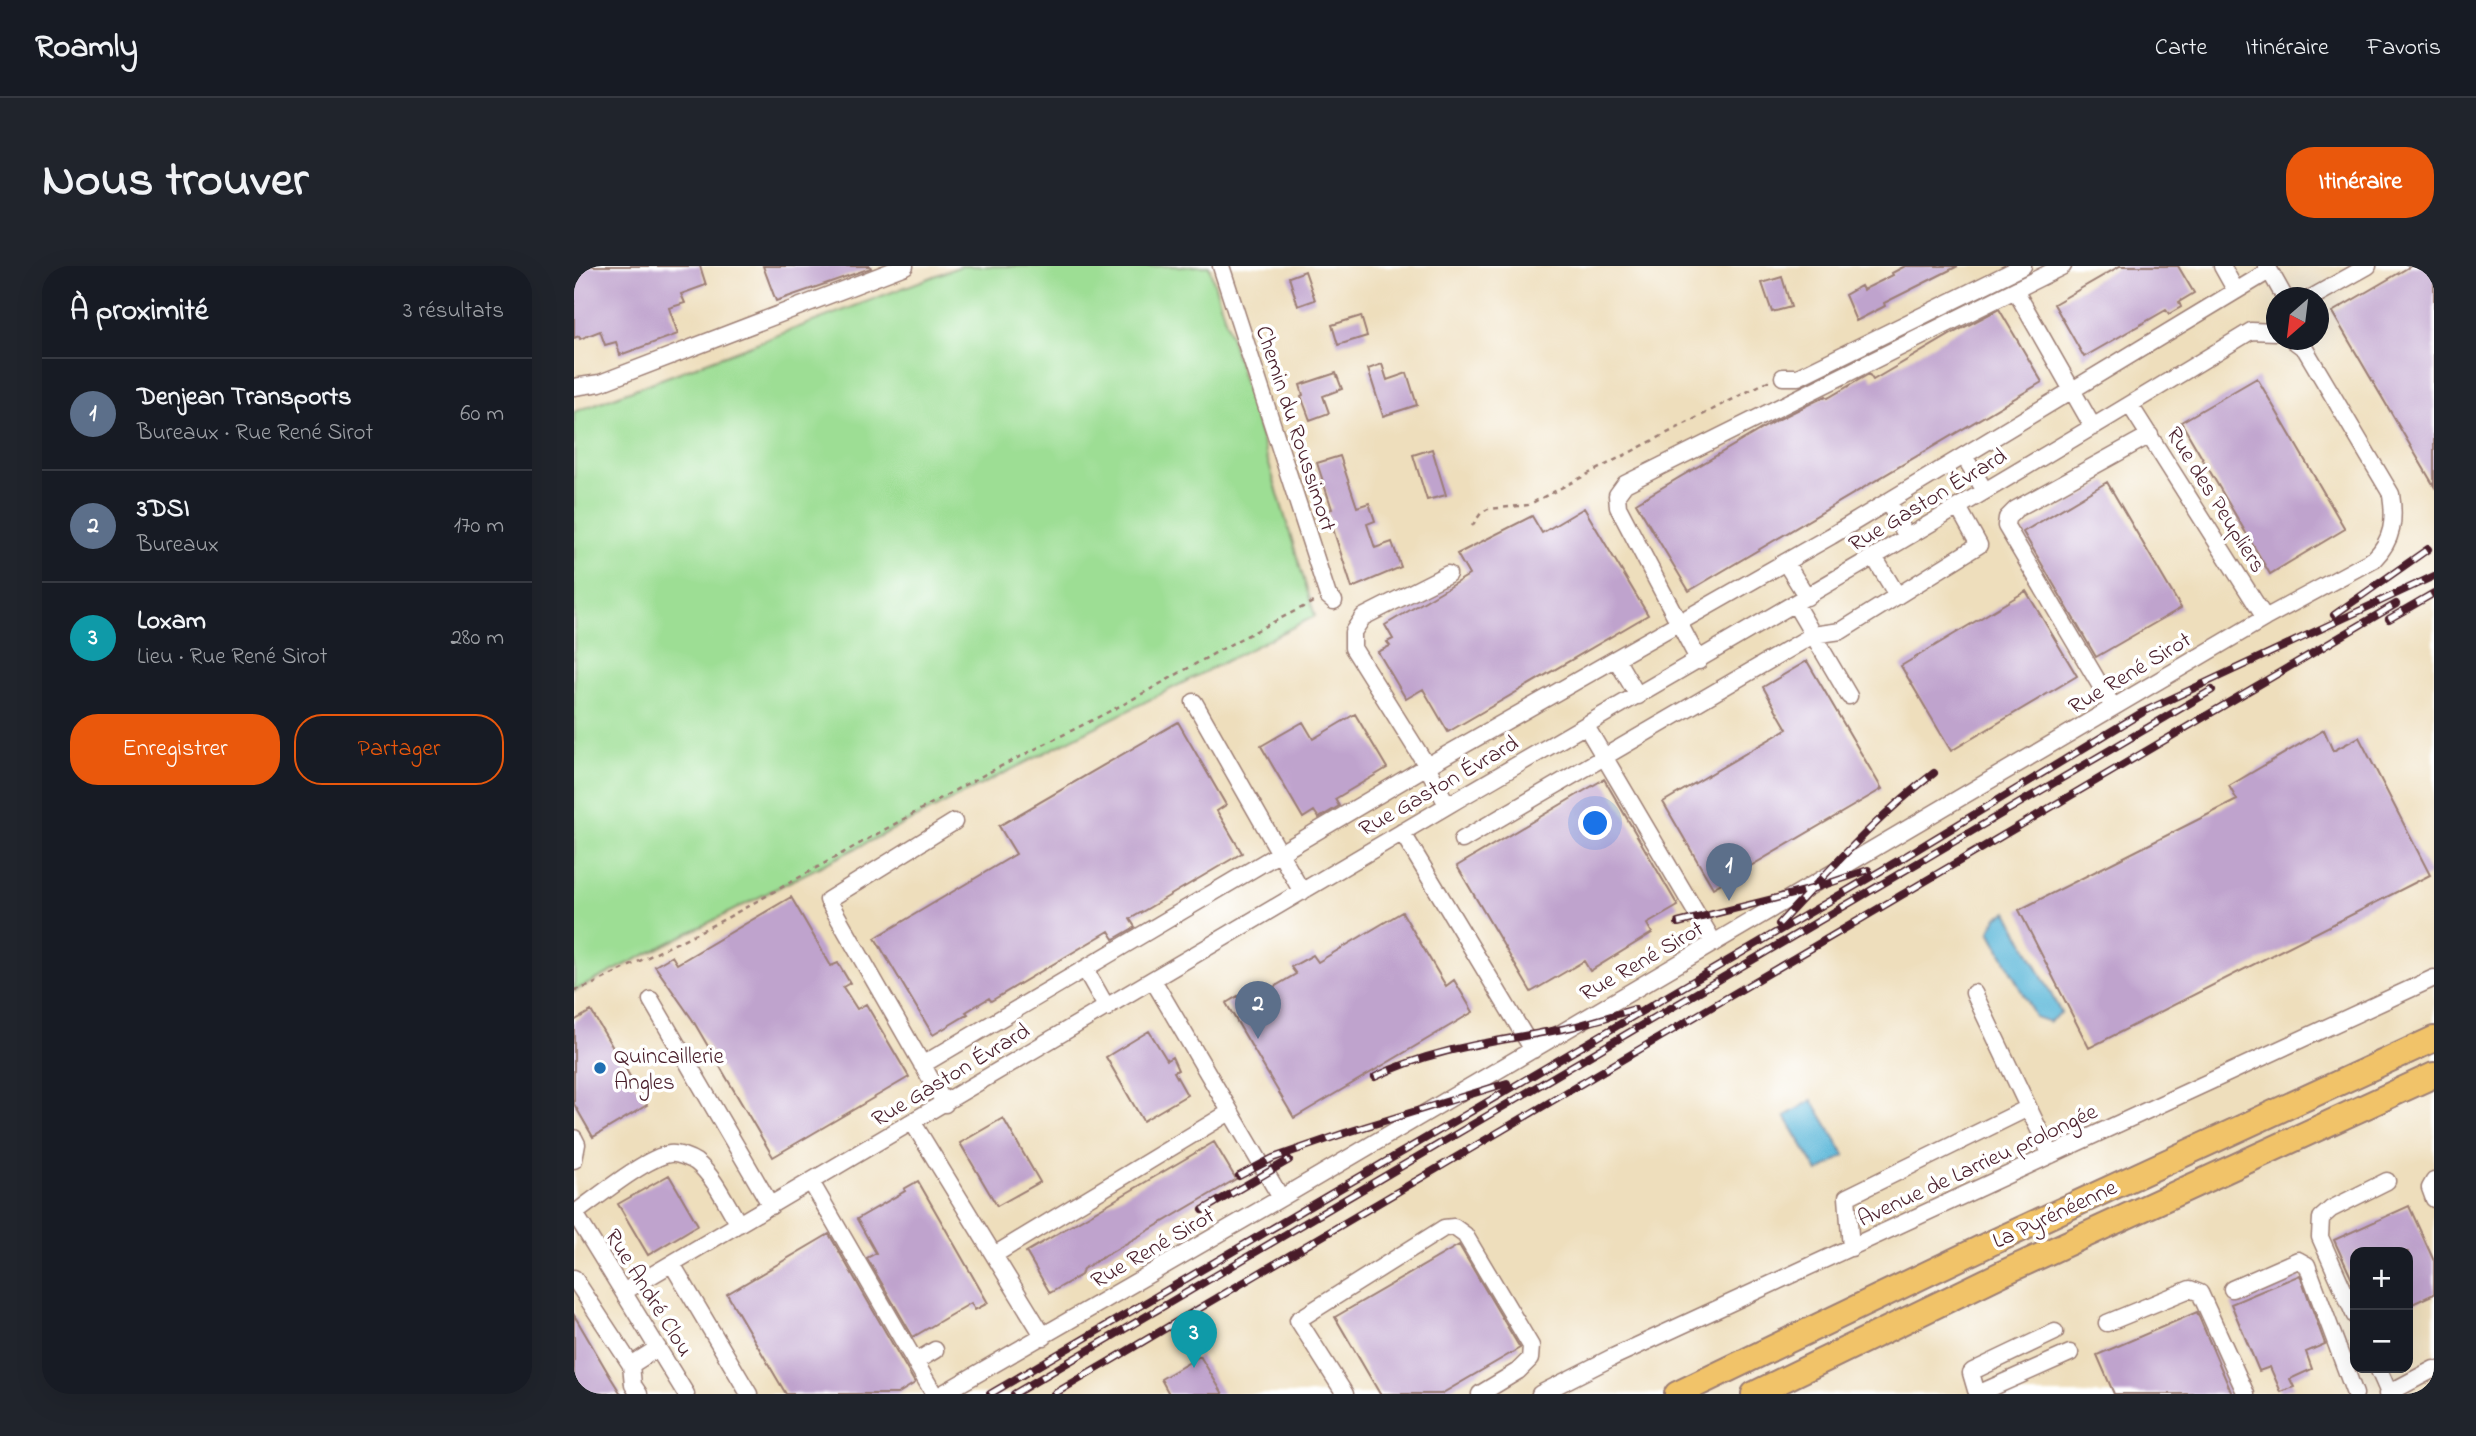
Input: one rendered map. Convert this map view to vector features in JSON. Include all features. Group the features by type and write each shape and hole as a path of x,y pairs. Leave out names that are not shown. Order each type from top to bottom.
{"highway":[{"name":"La Pyrénéenne","path":"1677,1394 1989,1244 2434,1039"},
{"name":"La Pyrénéenne","path":"1754,1394 2003,1273 2434,1075"}],"street":[{"path":"574,387 600,383 905,266"},
{"name":"Chemin du Roussimort","path":"1222,266 1331,598"},
{"path":"1783,377 1798,377 2022,266"},
{"path":"1699,661 1618,507 1617,495 1625,484 2063,266"},
{"path":"2222,266 2236,291"},
{"path":"2329,288 2368,266"},
{"path":"922,1065 1281,855 1427,766 1888,502 2236,291 2268,268 2279,287"},
{"path":"2015,290 2093,426"},
{"name":"Rue Gaston Évrard","path":"625,1291 1447,805 1699,661 2250,331 2266,330"},
{"name":"Rue René Sirot","path":"942,1394 1281,1198 2265,618 2374,559 2385,548 2390,534 2394,516 2391,494 2306,350"},
{"name":"Rue des Peupliers","path":"2130,405 2265,618"},
{"path":"2113,707 2006,526 2007,518 2017,509 2150,435"},
{"path":"1964,456 1985,491"},
{"path":"1888,502 1907,537"},
{"path":"1462,840 1813,635 1842,631 1979,545 1958,507"},
{"path":"1874,557 1897,595"},
{"path":"1785,562 1813,635 1849,696"},
{"path":"1447,805 1427,766 1353,648 1353,632 1363,617 1448,574"},
{"path":"1616,659 1638,696"},
{"path":"1194,702 1301,892"},
{"path":"1586,726 1714,943"},
{"path":"945,1104 828,901 954,822"},
{"path":"1402,832 1533,1050"},
{"path":"1085,969 1107,1008"},
{"name":"Avenue de Larrieu prolongée","path":"1540,1394 1613,1357 2434,978"},
{"path":"1153,980 1281,1198"},
{"path":"1974,993 2051,1155"},
{"path":"651,1000 771,1206"},
{"path":"1851,1248 1847,1197 2028,1108"},
{"path":"994,1255 1230,1112"},
{"path":"913,1123 1044,1337"},
{"path":"574,1138 578,1144 574,1160"},
{"path":"574,1213 602,1192 659,1157 673,1153 694,1160 711,1178 739,1224"},
{"path":"2352,1310 2320,1237 2321,1218 2331,1209 2387,1181"},
{"path":"2434,1181 2430,1188 2434,1199"},
{"path":"811,1182 934,1394"},
{"name":"Rue André Clou","path":"574,1213 625,1291 686,1394"},
{"path":"1345,1394 1298,1320 1444,1228 1454,1227 1465,1235 1531,1346 1530,1359 1518,1371 1480,1394"},
{"path":"2232,1289 2298,1260 2307,1265 2355,1394"},
{"path":"672,1264 749,1394"},
{"path":"574,1278 631,1365 633,1385 639,1394"},
{"path":"2106,1324 2190,1289 2200,1293 2246,1394"},
{"path":"2055,1332 1971,1373 1976,1390 1982,1392 2015,1387 2070,1353"},
{"path":"631,1365 658,1348"},
{"path":"915,1362 936,1350"},
{"path":"2380,1373 2388,1394 2434,1369"}],"path":[{"path":"1472,526 1481,513 1488,509 1528,505 1768,381 1783,377"},
{"path":"574,990 589,986 725,919 968,783 1124,704 1240,639 1331,598"}],"green space":[{"path":"961,266 1209,266 1315,616 574,991 574,412"}],"water":[{"path":"2008,912 2061,1013 2049,1022 2035,1017 1990,931 1997,917"},
{"path":"1812,1100 1845,1155 1818,1172 1785,1116"}],"building":[{"path":"574,266 700,266 706,285 681,294 685,303 669,308 678,334 620,355 616,342 605,345 600,331 580,339 579,336 574,338"},
{"path":"763,266 870,266 871,268 776,301"},
{"path":"1905,266 1958,266 1884,303 1885,306 1856,321 1845,295 1861,286 1863,290"},
{"path":"2120,266 2178,266 2194,293 2179,302 2181,307 2169,314 2166,310 2084,357 2054,304"},
{"path":"2411,266 2431,266 2434,271 2434,486 2332,312"},
{"path":"1305,271 1315,300 1298,306 1289,277"},
{"path":"1782,277 1791,307 1772,312 1762,283"},
{"path":"1999,309 2042,382 1689,591 1636,503 1775,421 1826,396 1828,398 1869,374 1873,380"},
{"path":"1361,316 1367,336 1338,345 1332,325"},
{"path":"1382,364 1387,380 1407,373 1417,405 1383,416 1368,369"},
{"path":"1336,373 1342,389 1323,396 1329,413 1310,420 1300,385"},
{"path":"2257,378 2345,529 2270,574 2181,422"},
{"path":"1432,449 1446,495 1427,500 1413,455"},
{"path":"1340,456 1357,507 1369,503 1375,521 1367,524 1375,548 1392,542 1401,567 1352,588 1327,510 1332,509 1317,463"},
{"path":"2107,482 2181,608 2096,657 2023,532"},
{"path":"1584,508 1648,615 1448,732 1423,689 1406,699 1378,652 1390,646 1387,642 1393,639 1385,625 1469,575 1457,554 1532,516 1542,533"},
{"path":"2026,591 2077,676 1951,751 1901,666"},
{"path":"1807,661 1882,789 1713,888 1663,802 1787,729 1763,687"},
{"path":"1355,714 1387,768 1335,799 1339,806 1319,818 1314,811 1303,818 1261,746 1303,722 1313,739"},
{"path":"1178,722 1226,805 1217,811 1242,853 1130,919 1135,927 1114,939 1109,931 991,1001 989,998 933,1035 875,938 1016,854 999,826"},
{"path":"2324,730 2333,751 2359,737 2430,875 2089,1048 2019,910 2237,800 2229,786"},
{"path":"1604,779 1678,906 1647,924 1652,933 1590,971 1584,961 1531,992 1457,866"},
{"path":"791,897 831,966 838,963 850,983 843,987 857,1009 866,1004 909,1077 773,1157 692,1019 655,966 672,956 677,964"},
{"path":"1402,912 1446,986 1454,980 1473,1012 1294,1118 1226,1003 1238,996 1243,1005 1296,974 1291,967 1313,955 1318,962"},
{"name":"Quincaillerie Angles","path":"591,1011 647,1105 593,1137 574,1104 574,1021"},
{"path":"1149,1031 1167,1060 1172,1057 1178,1070 1174,1072 1187,1095 1143,1121 1106,1057"},
{"path":"1003,1118 1040,1182 997,1206 960,1143"},
{"path":"1214,1142 1236,1179 1083,1269 1081,1275 1050,1293 1026,1252"},
{"path":"669,1175 698,1225 648,1255 618,1204"},
{"path":"918,1181 988,1303 975,1310 971,1303 913,1337 867,1258 876,1253 857,1219"},
{"path":"2409,1206 2434,1261 2434,1294 2413,1304 2413,1247 2350,1247 2350,1275 2334,1240"},
{"path":"829,1234 915,1383 897,1394 786,1394 727,1294"},
{"path":"1459,1245 1520,1348 1441,1394 1380,1394 1335,1317"},
{"path":"2300,1275 2325,1344 2306,1352 2312,1369 2290,1379 2294,1387 2281,1392 2270,1367 2259,1371 2231,1304"},
{"path":"2197,1312 2232,1394 2114,1394 2097,1355"},
{"path":"574,1315 611,1378 621,1394 574,1394"},
{"path":"1200,1356 1223,1394 1169,1394 1161,1379"}],"railway":[{"path":"2334,615 2428,549"},
{"path":"990,1394 1901,859 2143,712 2434,576"},
{"path":"2389,619 2434,593"},
{"path":"1054,1394 2396,604"},
{"path":"1014,1394 2212,690"},
{"path":"1779,924 1873,826 1934,773"},
{"path":"1678,923 1812,889 1868,870"},
{"path":"1375,1077 1447,1051 1572,1027 1634,1009"},
{"path":"1239,1176 1273,1158 1345,1133 1507,1083"},
{"path":"1203,1210 1289,1160"}],"place":[{"name":"Denjean Transports","path":"1729,901"},
{"name":"3DSI","path":"1258,1039"},
{"name":"Quincaillerie Angles","path":"600,1068"},
{"name":"Loxam","path":"1194,1368"}]}
